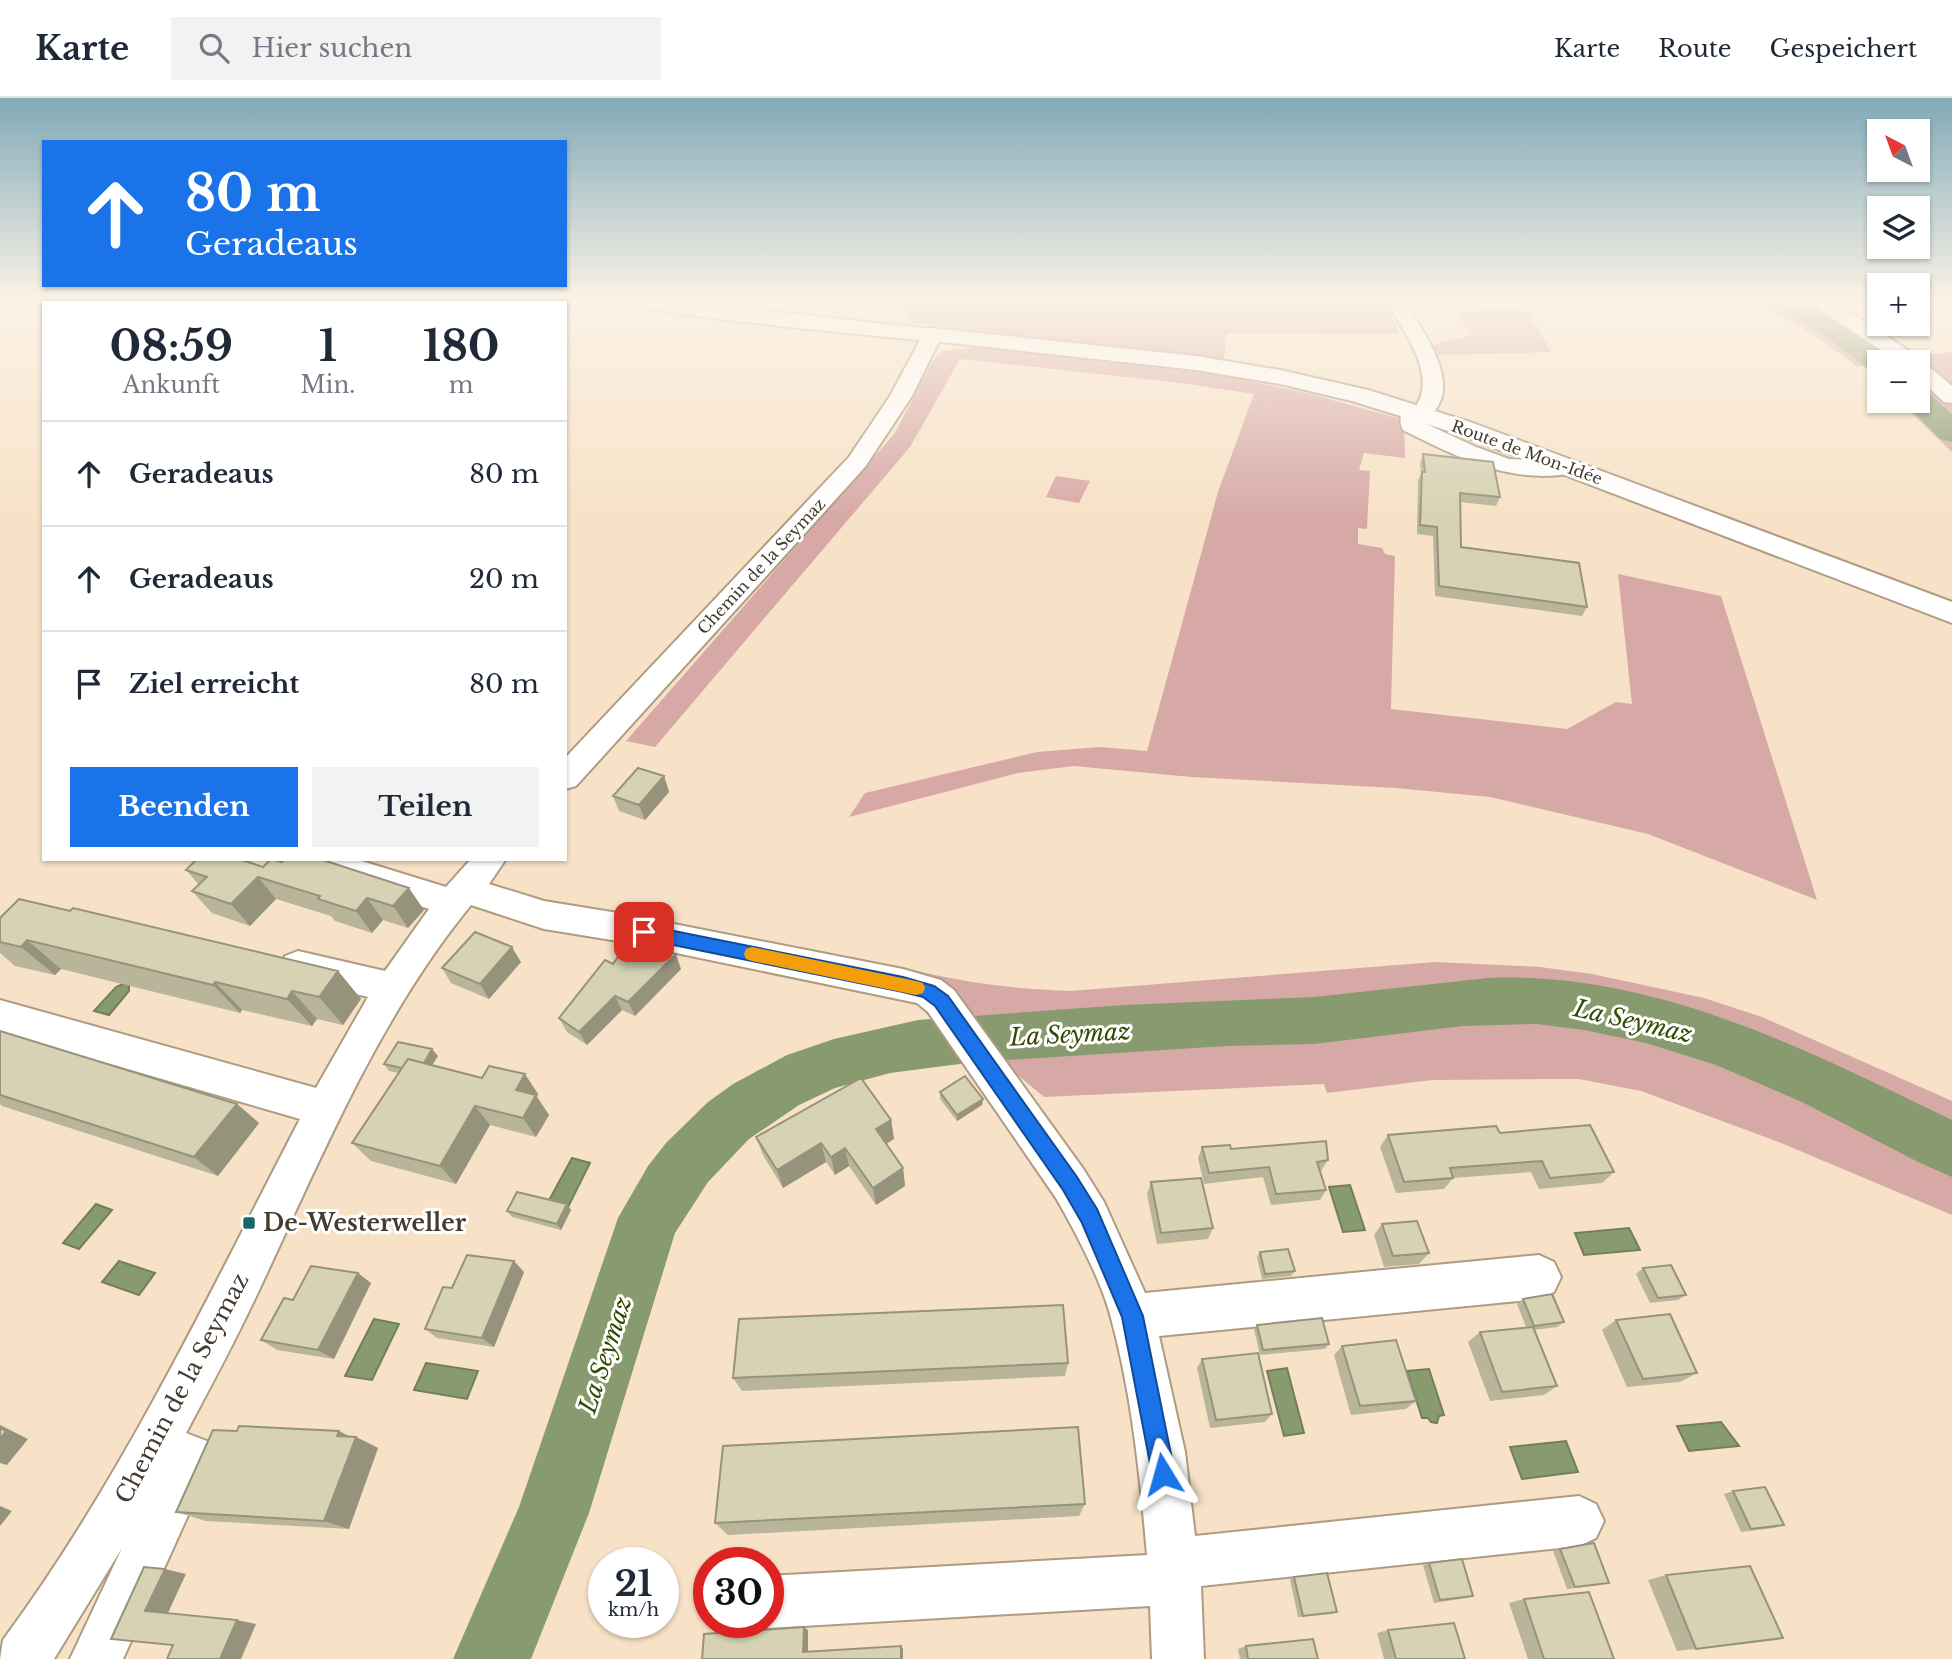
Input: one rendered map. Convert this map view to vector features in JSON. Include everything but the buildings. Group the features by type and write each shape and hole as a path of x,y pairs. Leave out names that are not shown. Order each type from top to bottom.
{"main road":[{"name":"Route de Mon-Idée","path":"1245,372 1312,384 1417,412 1952,613"}],"street":[{"name":"Chemin de la Seymaz","path":"567,776 857,462 901,396 913,372"},
{"path":"1417,412 1432,397 1432,372"},
{"path":"1930,378 1952,397"},
{"path":"326,861 469,884 544,915 618,927 903,984 928,991 942,1001 1090,1216 1133,1316 1161,1452 1175,1571 1178,1659"},
{"name":"Chemin de la Seymaz","path":"22,1659 85,1565 154,1445 236,1291 324,1108 391,988 469,884"},
{"path":"273,960 391,988"},
{"path":"0,1016 324,1108"},
{"path":"1133,1316 1539,1277"},
{"path":"96,1659 190,1458 154,1445"},
{"path":"784,1601 1175,1571 1263,1552 1579,1521"}],"shaded area":[{"path":"927,372 953,372 910,447 655,747 626,741 895,433"},
{"path":"1078,372 1194,372 1221,375 1311,394 1404,420 1405,458 1364,453 1359,470 1370,471 1367,529 1358,528 1358,544 1382,548 1385,554 1395,556 1391,709 1567,729 1616,702 1632,704 1618,574 1721,596 1817,900 1648,834 1490,797 1396,788 1191,777 1074,766 1018,773 849,817 865,793 1037,752 1099,747 1147,751 1218,492 1254,394"},
{"path":"1933,372 1952,372 1952,387"},
{"path":"1930,384 1952,403 1952,452 1911,413 1930,413"},
{"path":"1056,476 1090,481 1079,503 1046,497"},
{"path":"1435,962 1540,967 1592,974 1704,998 1762,1017 1952,1101 1952,1215 1776,1141 1641,1091 1579,1079 1432,1080 1327,1093 1324,1084 1044,1097 998,1059 952,996 913,970 991,985 1070,991"},
{"path":"129,984 129,991 109,1015 94,1011 116,987"},
{"path":"572,1158 590,1163 567,1209 547,1204"},
{"path":"1350,1185 1365,1230 1343,1232 1329,1187"},
{"path":"96,1204 112,1210 79,1249 63,1243"},
{"path":"1629,1228 1640,1250 1584,1255 1575,1233"},
{"path":"119,1261 155,1273 139,1295 102,1282"},
{"path":"629,1296 642,1296 519,1659 496,1659 533,1578"},
{"path":"374,1319 399,1324 372,1380 345,1376"},
{"path":"426,1363 478,1371 467,1399 414,1390"},
{"path":"1287,1368 1304,1433 1284,1436 1267,1371"},
{"path":"1429,1369 1444,1415 1439,1416 1437,1423 1422,1418 1407,1371"},
{"path":"1721,1422 1739,1446 1689,1451 1677,1426"},
{"path":"1566,1441 1578,1472 1522,1479 1510,1447"}],"waterway":[{"name":"La Seymaz","path":"1930,411 1952,432"},
{"name":"La Seymaz","path":"492,1659 553,1513 640,1240 654,1212 687,1162 729,1120 779,1087 834,1063 918,1044 975,1038 1226,1022 1314,1020 1463,1003 1536,1001 1615,1013 1706,1037 1822,1084 1952,1149"}],"slow traffic":[{"path":"752,954 916,988"}],"place":[{"name":"De-Westerweller","path":"249,1223"}],"route":[{"path":"644,932 903,984 928,991 942,1001 1090,1216 1133,1316 1161,1452 1163,1474"}]}
